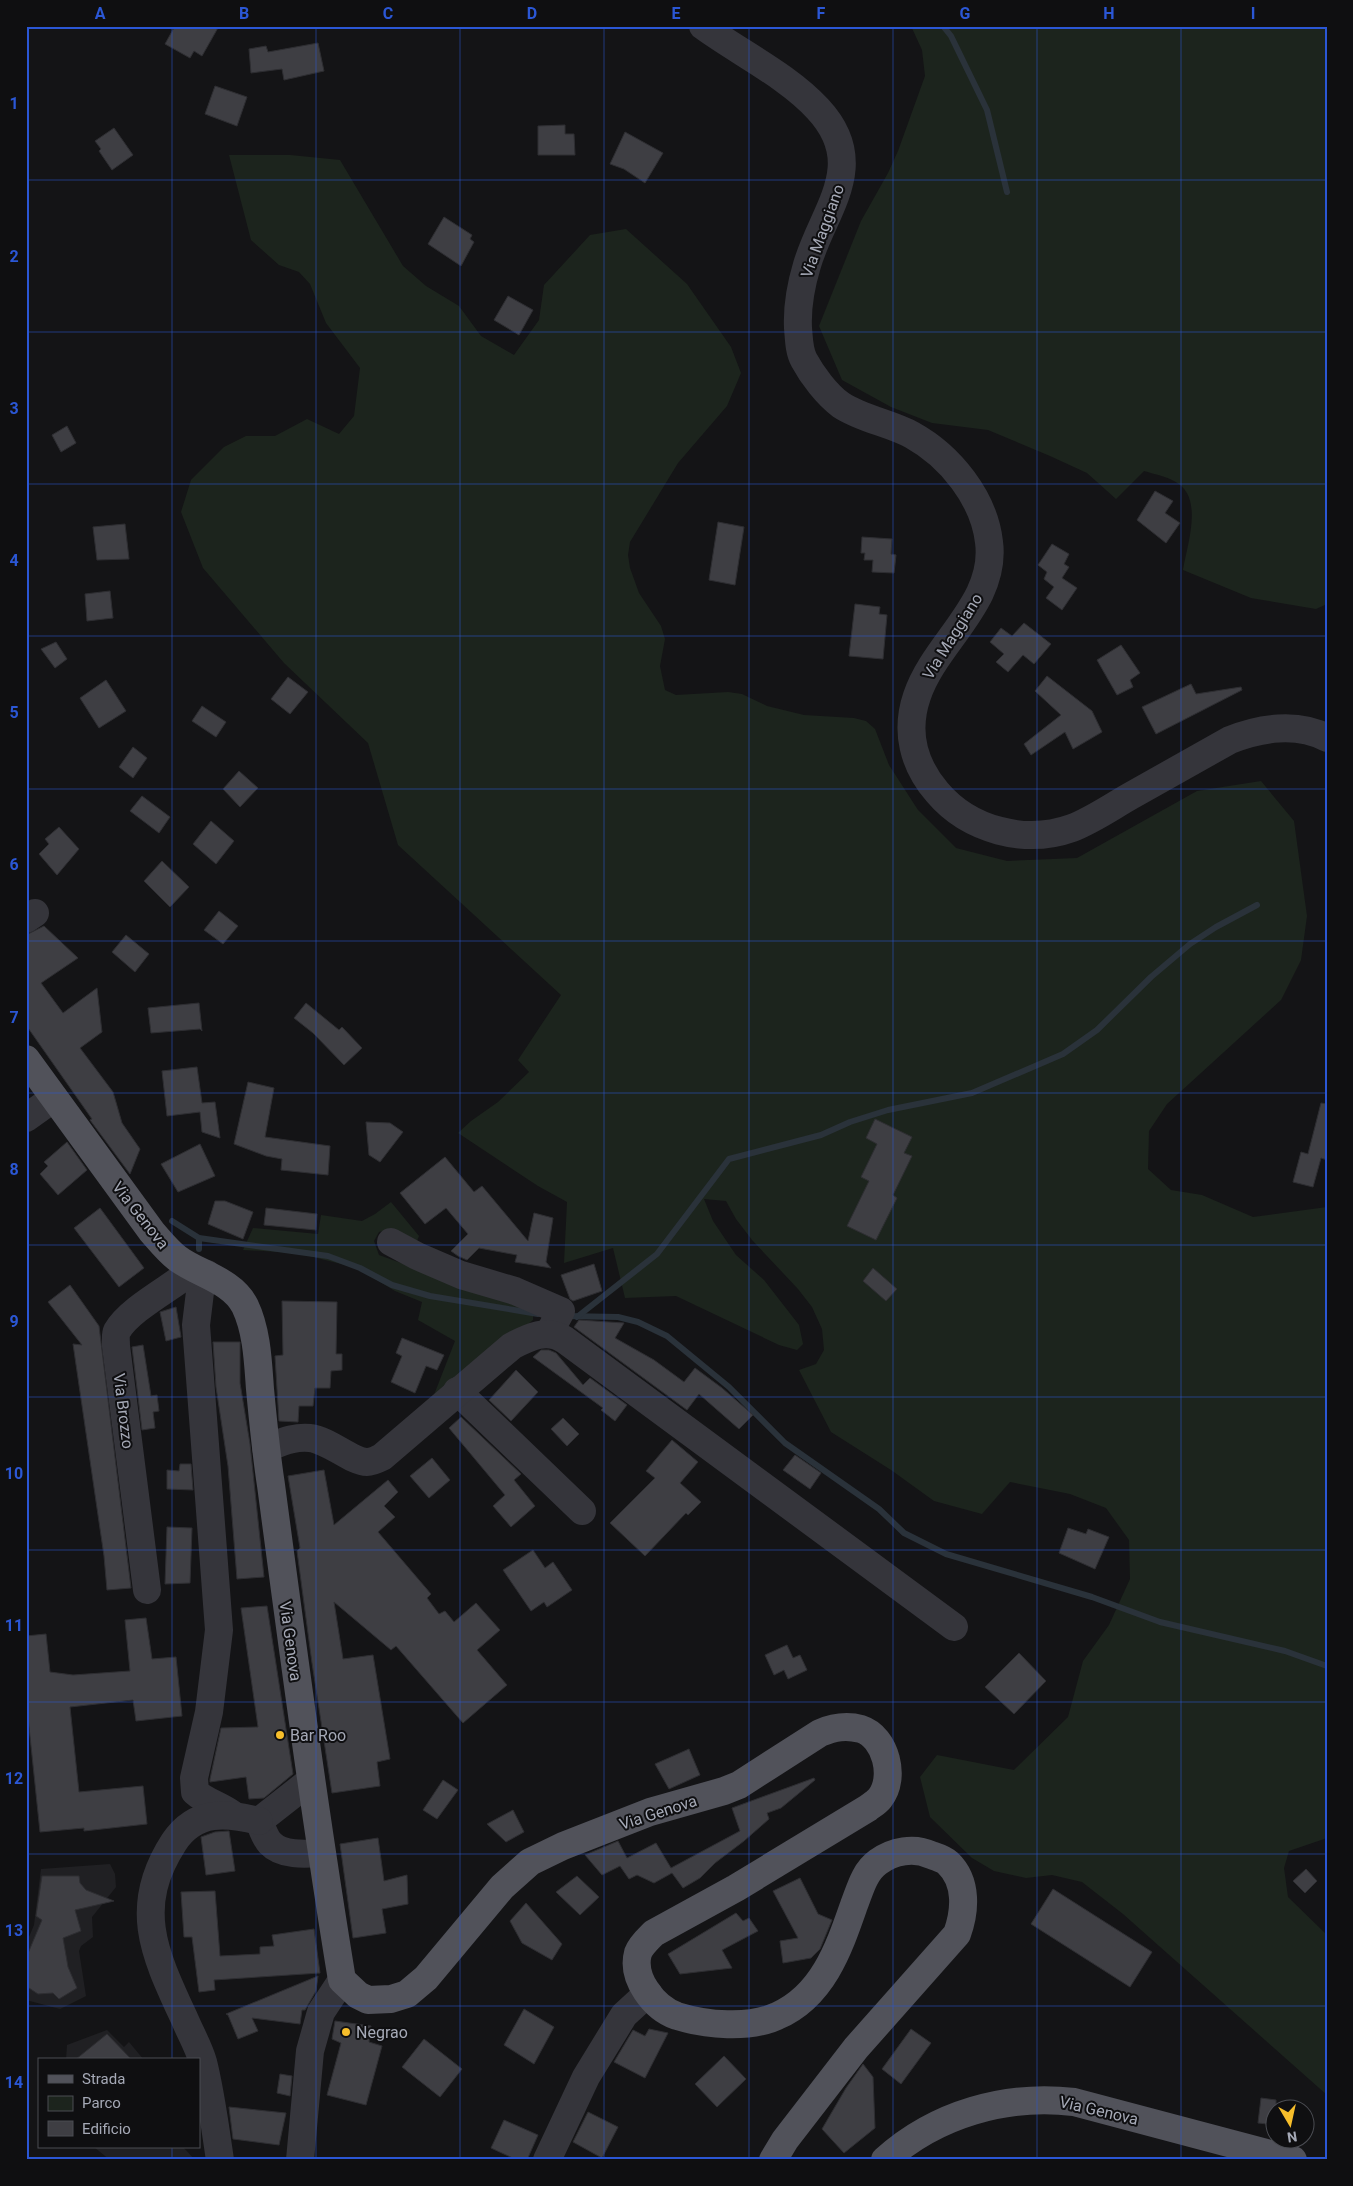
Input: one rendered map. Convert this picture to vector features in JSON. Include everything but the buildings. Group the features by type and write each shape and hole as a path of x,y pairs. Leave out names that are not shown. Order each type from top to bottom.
{"main road":[{"name":"Via Genova","path":"26,1059 152,1232 175,1257 233,1292 244,1304 250,1318 257,1352 266,1448 321,1853 342,1980 358,1996 368,2000 391,1999 407,1994 426,1978 502,1887 530,1862 563,1846 650,1812 739,1785 820,1733 832,1728 846,1727 863,1730 882,1748 889,1773 887,1785 880,1798 868,1808 736,1888 654,1933 644,1943 638,1954 637,1970 642,1984 656,2003 675,2015 699,2021 748,2023 775,2017 790,2010 816,1987 825,1974 840,1943 862,1884 869,1871 877,1862 896,1853 917,1851 947,1862 953,1869 958,1879 963,1900 962,1920 956,1934 856,2048 785,2140 773,2160"},
{"name":"Via Genova","path":"885,2160 932,2127 972,2110 1013,2101 1054,2099 1074,2102 1293,2160"}],"street":[{"name":"Via Maggiano","path":"703,26 793,87 810,101 827,120 838,144 842,168 840,186 807,264 797,313 800,344 804,359 825,389 840,404 913,435 943,458 968,486 984,520 989,540 990,559 987,576 979,596 929,669 917,697 911,723 911,740 916,759 930,784 946,803 966,819 991,829 1021,835 1043,836 1074,828 1230,740 1248,733 1278,728 1317,732 1327,738"},
{"path":"26,1118 54,1098"},
{"path":"266,1448 289,1439 310,1438 335,1447 361,1460 374,1460 382,1457 512,1346 554,1322 561,1311 515,1291 452,1271 417,1256 392,1242"},
{"path":"200,1272 200,1292 196,1325 219,1630 209,1712 194,1778 194,1792 202,1800 222,1807 232,1814"},
{"name":"Via Brozzo","path":"147,1590 116,1346 116,1332 130,1314 176,1284 200,1272"},
{"path":"554,1322 565,1340 954,1627"},
{"path":"457,1392 582,1511"},
{"path":"259,1821 310,1781"},
{"path":"220,2160 203,2061 162,1970 154,1945 150,1910 152,1888 156,1874 176,1838 196,1821 210,1816 232,1814 259,1821 270,1843 280,1850 300,1854 321,1853"},
{"path":"300,2160 310,2051 321,2012 342,1980"},
{"path":"547,2160 586,2077 624,2015 648,1993"}],"shaded area":[{"path":"110,1864 115,1874 116,1887 92,1917 93,1937 81,1946 79,1951 86,1996 60,2009 26,2000 26,1944 34,1925 41,1869"},
{"path":"107,2030 124,2047 129,2042 142,2058 66,2058 67,2045"},
{"path":"95,2148 184,2148 195,2160 110,2160"}],"green space":[{"path":"911,26 1327,26 1327,604 1316,609 1251,598 1183,570 1192,521 1192,509 1189,498 1183,488 1171,479 1144,471 1116,499 1087,473 1050,456 988,430 932,423 891,407 842,380 819,326 861,221 898,151 925,76 922,50"},
{"path":"229,155 290,155 340,160 403,266 426,286 459,306 481,336 514,355 539,320 544,285 590,235 626,229 687,284 731,347 741,373 727,406 678,463 630,542 628,555 630,568 639,593 661,626 665,639 660,666 665,690 676,695 728,692 742,694 767,706 804,715 854,718 866,721 875,729 889,765 918,810 956,848 1007,861 1077,858 1197,791 1261,781 1294,821 1307,916 1301,960 1281,1000 1167,1104 1149,1131 1148,1169 1171,1190 1202,1195 1253,1217 1327,1207 1327,1838 1289,1851 1284,1868 1288,1897 1327,1935 1327,2095 1123,1914 1082,1882 1052,1875 1026,1878 994,1871 972,1858 930,1817 920,1777 937,1755 1014,1770 1068,1717 1083,1661 1109,1625 1130,1579 1129,1540 1106,1508 1070,1494 1010,1482 982,1514 934,1501 891,1470 831,1432 799,1370 816,1364 824,1350 822,1329 812,1307 798,1289 752,1240 736,1219 726,1201 704,1199 713,1221 736,1255 764,1280 799,1325 803,1344 797,1350 779,1345 676,1296 625,1298 613,1248 564,1263 567,1202 538,1186 458,1133 471,1121 498,1102 529,1072 518,1060 561,995 398,845 368,743 284,663 203,568 181,512 191,480 224,447 246,436 275,436 307,419 339,434 354,416 360,368 326,323 310,284 299,272 279,265 251,240"},
{"path":"391,1202 419,1236 417,1241 392,1229 379,1232 374,1241 379,1255 533,1311 533,1320 430,1405 455,1341 418,1320 422,1302 395,1291 357,1268 297,1253 243,1250 253,1228 318,1234 321,1215 362,1221"}],"waterway":[{"path":"943,26 951,36 987,110 1007,192"},
{"path":"577,1317 657,1254 729,1159 821,1135 850,1122 888,1110 972,1093 1063,1054 1097,1030 1151,977 1190,944 1216,927 1257,905"},
{"path":"172,1221 199,1238 328,1256 360,1268 392,1285 430,1296 538,1314"},
{"path":"199,1238 199,1249"},
{"path":"565,1316 618,1317 638,1322 667,1336 729,1387 785,1443 879,1509 904,1533 946,1554 1092,1597 1160,1622 1285,1651 1327,1666"}],"place":[{"name":"Bar Roo","path":"280,1735"},
{"name":"Negrao","path":"346,2032"}]}
